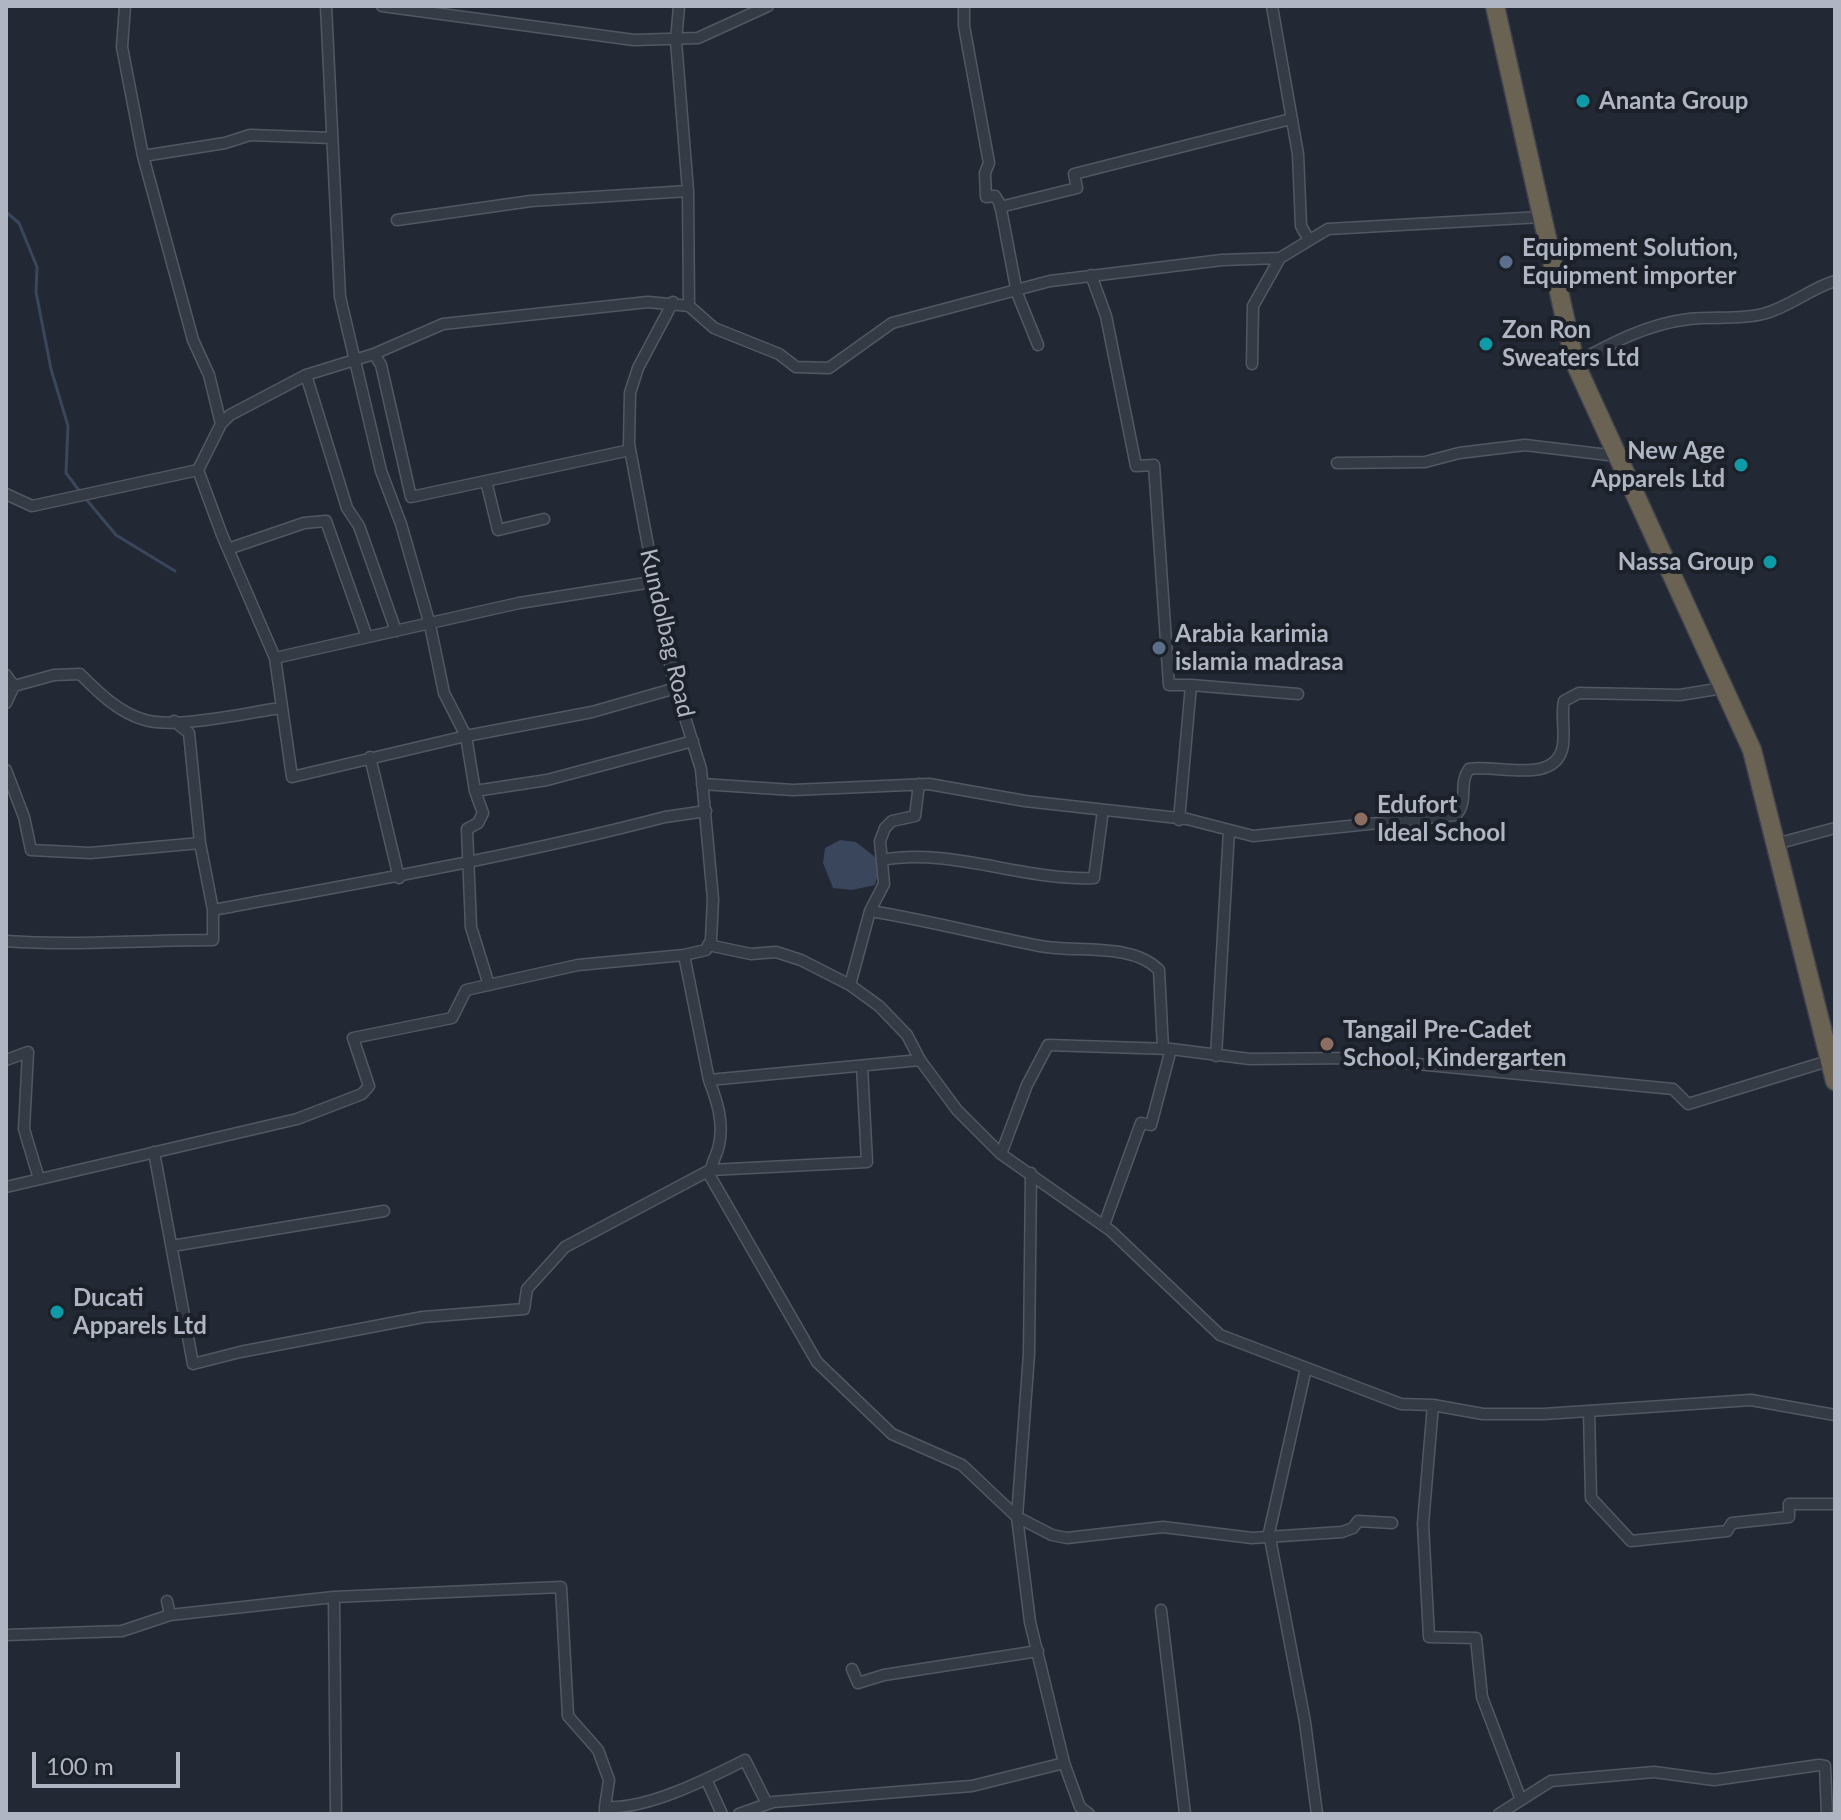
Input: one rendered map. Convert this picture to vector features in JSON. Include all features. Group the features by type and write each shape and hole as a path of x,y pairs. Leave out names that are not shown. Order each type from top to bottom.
{"highway":[{"path":"1495,6 1575,363 1752,750 1835,1081"}],"street":[{"path":"125,6 122,47 143,156 193,340 209,375 221,424"},
{"path":"326,6 340,297 352,359 381,471 401,524 430,625 444,693 466,736 475,791 483,813 478,823 467,829 471,927 489,985"},
{"path":"382,6 634,40 676,41 698,38 768,6"},
{"path":"679,6 676,41 688,191 689,306"},
{"path":"964,6 964,26 989,163 985,173 986,197 995,196 1000,207 1017,293 1038,345"},
{"path":"1272,6 1298,154 1301,226 1309,240"},
{"path":"1000,207 1077,188 1074,174 1291,119"},
{"path":"143,156 225,143 250,135 332,138"},
{"path":"397,220 531,201 688,191"},
{"path":"1252,364 1253,306 1280,258 1328,229 1541,217"},
{"path":"676,688 592,712 466,736 292,777 275,658 198,470 221,424 230,415 306,375 374,354 443,324 673,302 689,306 714,328 779,354 796,367 829,368 892,323 1017,293 1050,281 1222,260 1280,258"},
{"path":"1091,275 1106,316 1136,466 1154,465 1169,685 1298,694"},
{"path":"1575,363 1624,337 1660,324 1758,316 1786,308 1817,286 1835,281"},
{"name":"Kundolbag Road","path":"673,302 638,368 630,393 630,450 652,582 702,784 713,899 708,945"},
{"path":"374,354 385,378 411,497 630,450"},
{"path":"306,375 347,508 359,526 396,631"},
{"path":"1337,463 1425,462 1459,453 1525,445 1617,456"},
{"path":"6,494 32,506 198,470"},
{"path":"486,481 498,530 544,519"},
{"path":"228,549 304,523 326,521 367,637"},
{"path":"275,658 519,603 652,582"},
{"path":"6,703 14,686 54,675 80,674 100,695 146,720 174,721 280,708"},
{"path":"6,675 14,686"},
{"path":"1179,820 1191,685"},
{"path":"702,784 793,790 919,784 1179,820 1264,836 1314,828 1456,815 1465,802 1465,774 1469,769 1534,770 1549,767 1558,759 1563,747 1564,701 1579,693 1680,695 1723,688"},
{"path":"6,941 76,946 136,940 213,940 213,910 200,843 189,733 174,721"},
{"path":"475,791 547,780 693,741"},
{"path":"370,757 399,878"},
{"path":"6,770 24,817 31,850 90,853 200,843"},
{"path":"850,985 870,911 884,884 880,841 885,828 892,821 915,816 919,784"},
{"path":"882,860 935,857 1047,876 1094,878 1103,810"},
{"path":"213,910 265,898 399,878 706,811"},
{"path":"1776,844 1835,828"},
{"path":"1216,1056 1229,831"},
{"path":"870,911 917,919 954,930 988,933 1038,946 1109,951 1153,964 1159,970 1167,1049 1151,1125 1141,1123 1104,1225"},
{"path":"6,1187 297,1119 362,1094 369,1086 353,1038 452,1018 466,990 578,965 684,955 706,950 708,945 751,954 776,952 801,960 850,985 879,1006 900,1027 957,1110 1001,1154 1104,1225 1220,1335 1401,1404 1433,1405 1483,1414 1589,1411 1751,1400 1835,1415"},
{"path":"684,955 709,1080 719,1108 719,1146 710,1176 817,1362 892,1434 962,1465 1017,1517 1052,1535 1067,1538 1163,1527 1212,1535 1269,1536 1342,1532 1353,1528 1358,1521 1392,1523"},
{"path":"1001,1154 1027,1085 1048,1045 1167,1049 1216,1056 1356,1058 1673,1089 1688,1104 1828,1061"},
{"path":"6,1060 28,1052 24,1129 39,1179"},
{"path":"709,1080 920,1060"},
{"path":"154,1152 193,1364 423,1317 524,1309 527,1289 565,1247 710,1170 867,1162 862,1066"},
{"path":"1031,1173 1029,1354 1017,1517 1030,1622 1064,1763 1080,1807 1089,1814"},
{"path":"172,1246 384,1211"},
{"path":"1306,1368 1269,1536 1305,1722 1317,1814"},
{"path":"1433,1405 1423,1524 1429,1637 1476,1638 1482,1697 1521,1800"},
{"path":"1589,1411 1591,1498 1631,1541 1727,1531 1732,1523 1789,1517 1789,1504 1835,1504"},
{"path":"6,1635 122,1631 170,1615 334,1597 561,1587 568,1716 598,1750 609,1780 605,1810 631,1807 706,1779 745,1760 767,1804"},
{"path":"334,1597 336,1814"},
{"path":"167,1601 170,1615"},
{"path":"1161,1610 1185,1814"},
{"path":"852,1669 858,1683 896,1673 1038,1651"},
{"path":"739,1814 767,1804 972,1786 1064,1763"},
{"path":"1499,1814 1551,1781 1654,1772 1714,1780 1819,1765 1825,1766 1830,1790 1827,1814"},
{"path":"706,1779 722,1814"}],"water":[{"path":"840,840 856,842 876,858 878,874 875,885 852,890 833,888 823,863 825,848"}],"waterway":[{"path":"6,212 19,223 37,267 36,292 51,369 68,426 66,473 81,493"},
{"path":"86,499 116,535 175,571"}],"place":[{"name":"Ananta Group","path":"1583,101"},
{"name":"Equipment Solution, Equipment importer","path":"1506,262"},
{"name":"Zon Ron Sweaters Ltd","path":"1486,344"},
{"name":"New Age Apparels Ltd","path":"1741,465"},
{"name":"Nassa Group","path":"1770,562"},
{"name":"Arabia karimia islamia madrasa","path":"1159,648"},
{"name":"Edufort Ideal School","path":"1361,819"},
{"name":"Tangail Pre-Cadet School, Kindergarten","path":"1327,1044"},
{"name":"Ducati Apparels Ltd","path":"57,1312"}]}
